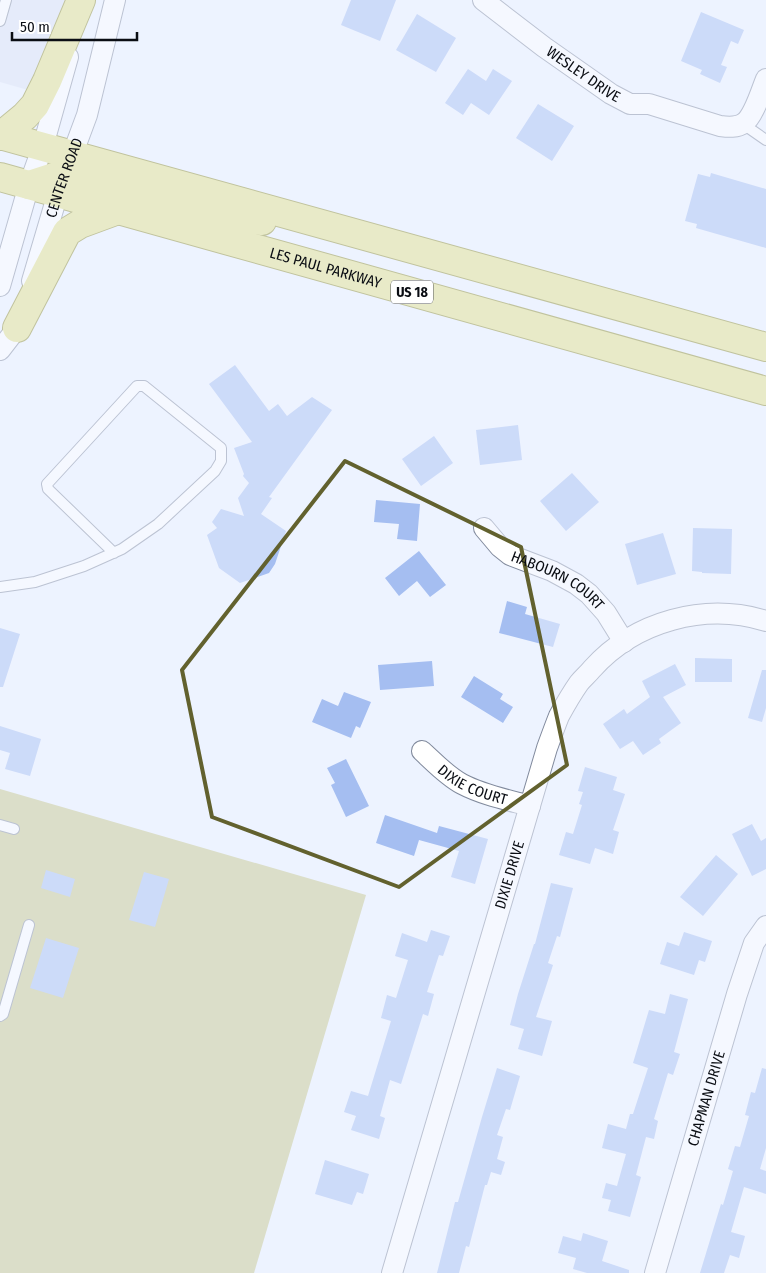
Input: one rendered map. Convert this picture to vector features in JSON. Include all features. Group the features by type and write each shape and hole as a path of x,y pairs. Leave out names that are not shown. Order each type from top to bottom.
{"main road":[{"path":"1,135 25,116 35,105 47,81 80,0"},
{"name":"LES PAUL PARKWAY","path":"1,135 44,146 66,174 118,210 766,391"},
{"path":"0,165 31,180 66,174 223,217 337,228 766,347"},
{"name":"LES PAUL PARKWAY","path":"0,177 31,180 66,174"},
{"path":"18,328 67,232 80,224 118,210"}],"street":[{"name":"CENTER ROAD","path":"0,286 31,180 44,146 84,0"},
{"name":"CENTER ROAD","path":"0,350 18,328 66,174 87,115 115,0"},
{"name":"WESLEY DRIVE","path":"483,0 544,47 611,94 630,104 650,104 720,126 732,127 743,124"},
{"path":"743,124 750,117 765,82"},
{"name":"HABOURN COURT","path":"484,528 500,547 510,555 552,571 576,584 589,594 606,613 624,642"},
{"name":"DIXIE DRIVE","path":"392,1273 547,748 560,715 580,682 602,657 647,629 669,621 704,614 734,614 766,621"},
{"name":"DIXIE COURT","path":"422,751 449,776 462,784 530,806"},
{"name":"CHAPMAN DRIVE","path":"655,1273 737,994 754,942 766,926"}],"lane":[{"path":"0,20 6,0"},
{"path":"743,124 766,140"},
{"path":"0,587 36,582 84,566 114,553 122,549 158,524 215,471 221,461 221,448 144,386 138,386 47,484 48,489 114,553"},
{"path":"0,825 14,829"},
{"path":"0,1016 3,1014 29,924"}],"highlighted area":[{"path":"345,461 521,547 567,765 399,887 212,817 182,670"}],"shaded area":[{"path":"0,0 70,0 35,92 0,82"}],"green space":[{"path":"0,789 366,895 254,1273 0,1273"}],"building":[{"path":"351,0 396,0 380,41 341,25"},
{"path":"701,12 744,30 738,44 731,41 721,65 727,67 720,83 700,74 702,70 681,61"},
{"path":"417,14 456,38 436,72 396,50"},
{"path":"468,69 486,81 493,69 512,81 489,115 471,103 463,115 445,103"},
{"path":"538,104 574,126 552,161 516,138"},
{"path":"711,173 766,189 766,248 696,228 697,224 685,221 698,174 710,177"},
{"path":"235,365 269,411 278,404 287,416 312,397 332,410 269,497 272,498 261,514 286,531 275,564 269,573 240,583 219,568 207,535 217,528 212,522 221,509 244,516 238,498 249,483 243,476 244,474 234,448 252,442 209,384"},
{"path":"518,425 522,460 480,465 476,430"},
{"path":"434,436 453,463 421,486 402,459"},
{"path":"572,473 599,502 566,531 540,501"},
{"path":"376,500 420,504 417,541 397,539 399,524 374,522"},
{"path":"693,528 732,529 731,574 692,571"},
{"path":"663,533 676,574 637,585 625,544"},
{"path":"419,551 446,585 430,597 417,581 399,596 385,578"},
{"path":"507,601 527,607 525,614 560,624 553,647 499,633"},
{"path":"0,628 20,634 3,687 0,687"},
{"path":"695,658 732,659 732,682 695,682"},
{"path":"432,661 434,686 380,690 378,665"},
{"path":"675,664 686,685 663,697 681,723 659,739 661,743 643,755 633,741 620,749 603,724 624,709 627,714 650,697 642,681"},
{"path":"762,670 766,670 766,708 762,722 748,718"},
{"path":"474,676 503,694 500,699 513,707 503,723 461,697"},
{"path":"344,692 371,702 360,728 356,726 351,738 312,722 322,699 338,706"},
{"path":"0,726 41,739 30,776 5,769 10,753 0,750"},
{"path":"346,759 369,806 346,817 331,785 335,783 327,768"},
{"path":"585,767 617,777 613,790 625,794 613,830 619,832 613,854 595,848 590,864 559,855 566,832 573,834 582,805 579,804 583,792 578,791"},
{"path":"385,815 437,833 439,826 488,839 475,884 451,877 459,851 419,840 414,856 376,843"},
{"path":"752,824 761,841 766,838 766,869 752,876 732,834"},
{"path":"716,855 738,874 703,916 680,897"},
{"path":"46,870 75,879 70,897 41,888"},
{"path":"144,872 169,879 155,927 129,920"},
{"path":"551,883 573,888 560,937 557,936 548,963 553,965 536,1017 552,1021 542,1056 518,1049 524,1029 510,1025 535,944"},
{"path":"431,930 450,936 443,956 439,955 427,992 434,994 428,1016 423,1014 401,1084 390,1080 380,1116 385,1118 379,1139 351,1130 356,1116 344,1112 351,1091 368,1096 391,1021 381,1018 387,995 396,998 408,960 395,956 402,933 427,942"},
{"path":"684,932 712,941 705,962 699,960 694,975 660,964 667,942 679,946"},
{"path":"46,938 79,948 63,998 30,988"},
{"path":"670,994 688,999 674,1052 680,1054 673,1075 668,1073 654,1119 658,1121 654,1139 646,1137 636,1175 641,1177 630,1217 608,1211 611,1200 602,1198 606,1183 617,1186 626,1154 602,1148 608,1124 626,1129 630,1114 633,1114 648,1068 633,1063 649,1010 665,1014"},
{"path":"497,1068 520,1076 510,1110 506,1109 497,1135 503,1137 497,1159 505,1162 501,1175 491,1172 487,1185 485,1185 469,1247 466,1246 459,1273 437,1273 455,1202 458,1202"},
{"path":"762,1068 766,1069 766,1148 760,1169 766,1171 766,1194 744,1187 731,1232 745,1236 739,1258 730,1255 724,1273 700,1273 733,1171 728,1169 735,1146 740,1147 749,1116 745,1115 751,1092 755,1093"},
{"path":"325,1160 369,1174 363,1194 357,1192 352,1205 315,1194"},
{"path":"583,1233 608,1241 602,1261 629,1270 629,1273 587,1273 573,1269 576,1258 558,1253 563,1236 581,1241"}]}
